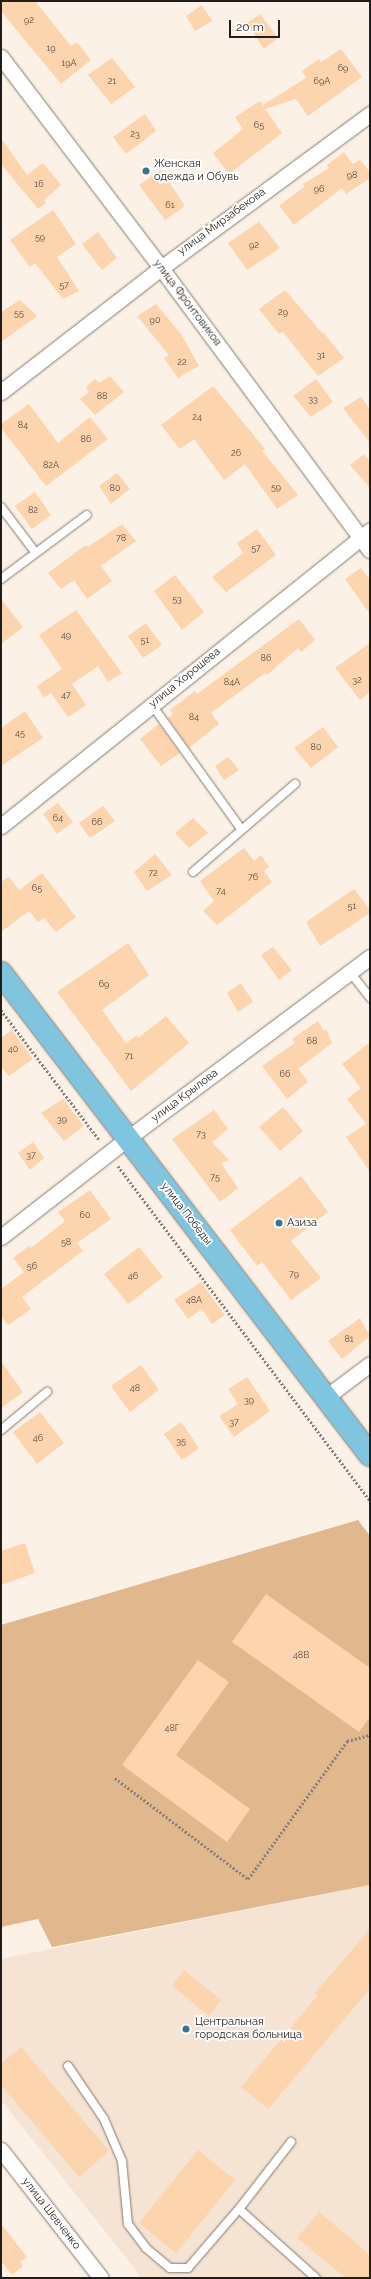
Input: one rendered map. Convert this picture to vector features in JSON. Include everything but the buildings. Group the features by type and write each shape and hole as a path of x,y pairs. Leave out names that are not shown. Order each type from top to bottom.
{"main road":[{"name":"улица Победы","path":"1,967 370,1455"},
{"name":"улица Победы","path":"1,973 330,1394 370,1449"}],"street":[{"name":"улица Фронтовиков","path":"1,57 365,533 370,550"},
{"name":"улица Мирзабекова","path":"1,392 161,268 370,114"},
{"name":"улица Хорошева","path":"1,826 365,533"},
{"name":"улица Крылова","path":"1,1237 130,1137 370,957"},
{"path":"330,1394 370,1364"},
{"name":"улица Шевченко","path":"1,2150 100,2278"}],"lane":[{"path":"1,507 35,552"},
{"path":"1,579 35,552 87,515"},
{"path":"152,705 241,829"},
{"path":"193,872 241,829 295,784"},
{"path":"350,972 370,998"},
{"path":"2,1426 47,1392"},
{"path":"68,2066 104,2119 122,2161 128,2224 146,2248 170,2268 188,2268 239,2209 291,2142"},
{"path":"239,2209 316,2278"}],"path":[{"path":"1,1010 370,1501"},
{"path":"115,1778 248,1879 347,1741 370,1735"}],"shaded area":[{"path":"358,1520 370,1536 370,1885 52,1947 38,1919 1,1927 1,1625"},
{"name":"Центральная городская больница","path":"370,1885 370,2278 142,2278 1,2100 1,1959"}],"place":[{"name":"Женская одежда и Обувь","path":"146,171"},
{"name":"Азиза","path":"279,1223"},
{"name":"Центральная городская больница","path":"186,2029"}]}
